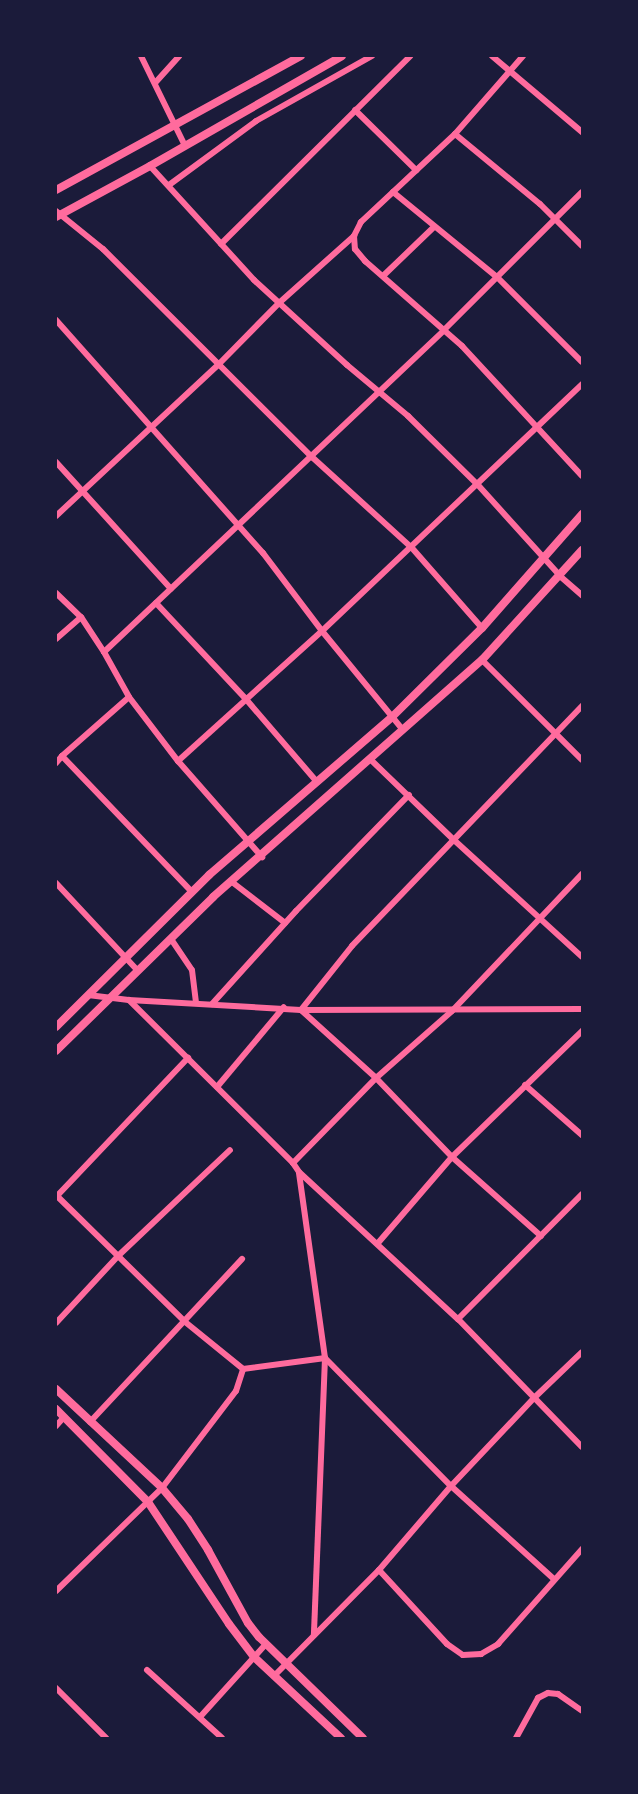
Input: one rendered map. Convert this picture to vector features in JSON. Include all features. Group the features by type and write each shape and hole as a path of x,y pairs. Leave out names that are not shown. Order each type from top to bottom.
{"street":[{"path":"141,56 184,146"},
{"path":"155,83 179,56"},
{"path":"56,190 174,123 301,56"},
{"path":"342,56 150,166 57,214 103,249 312,457 412,548 482,628"},
{"path":"169,185 256,121 372,56"},
{"path":"221,244 410,56"},
{"path":"492,56 582,132"},
{"path":"56,516 220,363 279,303 354,236 361,222 455,134 523,56"},
{"path":"355,110 416,170"},
{"path":"455,134 555,218 582,246"},
{"path":"150,166 279,303 347,365 381,391 478,485 561,577 582,595"},
{"path":"393,192 497,277 582,362"},
{"path":"104,652 381,391 582,192"},
{"path":"383,276 434,227"},
{"path":"354,236 356,249 365,261 444,330 582,476"},
{"path":"56,320 263,553 322,631 404,730"},
{"path":"178,761 412,548 582,384"},
{"path":"56,462 171,589"},
{"path":"56,1027 192,892 392,717 482,628 545,559 582,514"},
{"path":"56,1048 232,882 482,660 561,577 582,550"},
{"path":"56,593 81,617 129,697 178,761 262,857"},
{"path":"156,603 245,698 317,782"},
{"path":"56,639 81,617"},
{"path":"482,660 582,760"},
{"path":"56,763 129,697"},
{"path":"301,1010 352,946 556,736 582,706"},
{"path":"62,756 192,892"},
{"path":"370,759 454,840 582,957"},
{"path":"212,1004 285,923 409,795"},
{"path":"293,1163 376,1078 452,1011 582,874"},
{"path":"232,882 285,923"},
{"path":"56,883 137,970"},
{"path":"171,939 192,970 196,1003"},
{"path":"88,995 129,1000 284,1007 301,1010 582,1009"},
{"path":"129,1000 293,1163 299,1172 458,1319 582,1447"},
{"path":"217,1087 284,1007"},
{"path":"301,1010 376,1078 452,1157 541,1236"},
{"path":"378,1243 452,1157 582,1031"},
{"path":"188,1058 56,1196 184,1321 243,1369 325,1358"},
{"path":"525,1085 582,1135"},
{"path":"56,1323 118,1256 230,1150"},
{"path":"299,1172 325,1358 314,1635"},
{"path":"458,1319 582,1194"},
{"path":"90,1422 242,1259"},
{"path":"274,1676 379,1570 451,1486 534,1398 582,1352"},
{"path":"325,1358 451,1486 554,1580"},
{"path":"56,1591 162,1488 236,1391 243,1369"},
{"path":"56,1389 162,1488 188,1519 248,1623 266,1644 363,1738"},
{"path":"56,1409 148,1502 254,1657 341,1738"},
{"path":"56,1426 64,1417"},
{"path":"379,1570 447,1644 463,1655 481,1654 498,1644 582,1550"},
{"path":"200,1717 266,1644"},
{"path":"147,1670 222,1738"},
{"path":"56,1688 106,1738"},
{"path":"516,1738 538,1698 548,1693 558,1694 582,1711"}]}
